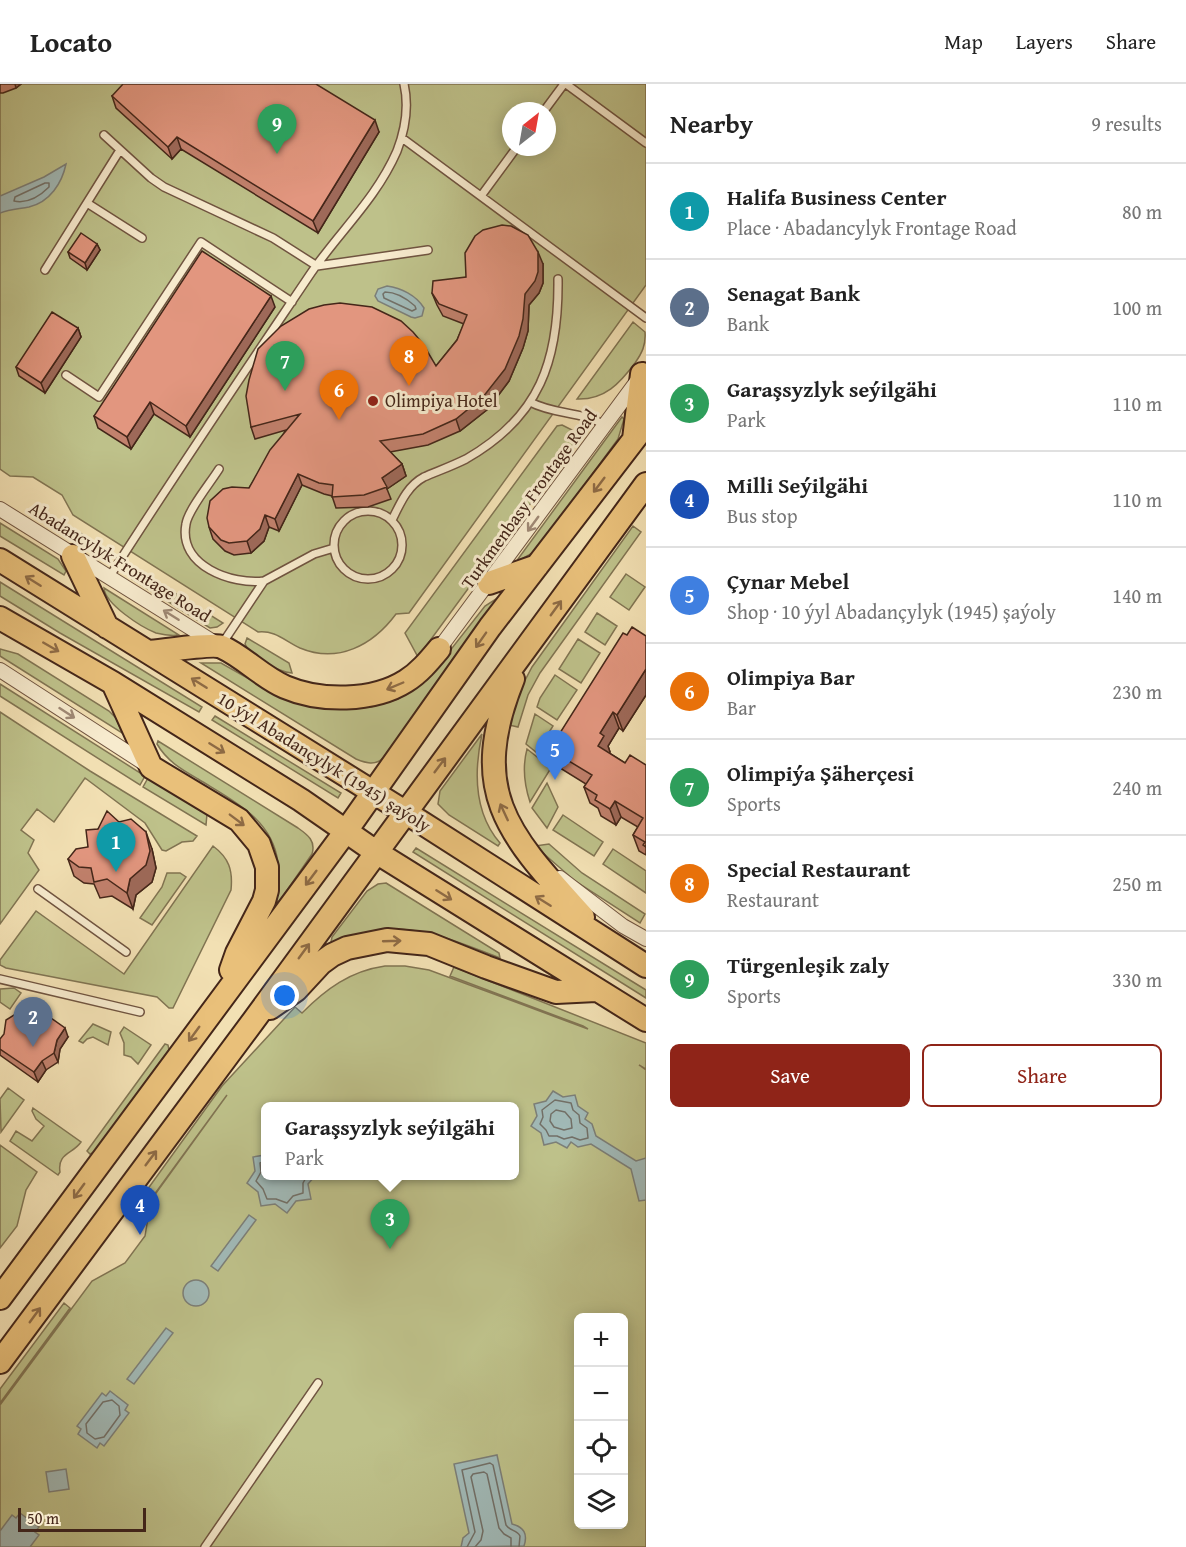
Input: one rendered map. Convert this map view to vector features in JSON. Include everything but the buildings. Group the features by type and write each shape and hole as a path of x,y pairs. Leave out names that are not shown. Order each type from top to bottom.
{"main road":[{"path":"0,1298 346,831 490,627 640,431 644,371"},
{"path":"0,1362 254,1020 646,484"},
{"path":"73,556 107,627"},
{"name":"10 ýyl Abadançylyk (1945) şaýoly","path":"0,560 405,812 646,966"},
{"path":"489,584 537,566"},
{"path":"0,618 113,683 301,800 376,852 646,1020"},
{"path":"149,652 220,646 284,686 318,695 334,696 373,694 391,688 406,681 439,650"},
{"path":"525,650 501,710 494,742 494,779 498,798 519,841 549,879 604,940 646,952"},
{"path":"113,683 152,767 239,820 259,844 264,856 267,867 267,890 264,901 237,953 223,996"},
{"path":"254,1020 296,990 321,963 332,955 347,948 387,940 429,944 556,992 596,990"}],"street":[{"name":"Turkmenbasy Frontage Road","path":"439,650 644,371"},
{"name":"Abadancylyk Frontage Road","path":"0,509 220,646"},
{"path":"0,670 152,767"},
{"path":"519,841 573,889 623,926 646,939"}],"lane":[{"path":"110,576 316,266 367,202 388,167 402,138 406,108 404,84"},
{"path":"551,102 565,84 646,143"},
{"path":"104,135 164,187 273,238 316,266 428,250"},
{"path":"402,138 646,318"},
{"path":"45,270 120,150"},
{"path":"481,196 510,156"},
{"path":"87,203 142,238"},
{"path":"66,375 99,397 201,242 292,302"},
{"path":"392,520 403,498 418,481 447,469 493,442 510,428 530,402 545,371 553,346 557,324 558,279"},
{"path":"530,402 542,408 584,415 605,426"},
{"path":"219,469 188,516 185,533 188,545 195,557 206,568 222,576 252,583 264,582 314,554 334,548"},
{"path":"369,511 377,512 392,520 400,534 402,550 396,565 383,576 367,579 351,575 340,563 334,548 334,540 340,524 353,514 369,511"},
{"path":"220,646 264,582"},
{"path":"38,889 126,952"},
{"path":"0,980 141,1012"},
{"path":"205,1547 318,1383"}],"green space":[{"path":"0,84 646,84 646,285 409,613 396,614 377,635 366,643 354,649 328,654 300,648 270,633 258,632 73,515 62,495 33,477 10,476 0,469"},
{"path":"633,322 645,332 643,349 635,363 611,389 596,397 577,399"},
{"path":"622,417 624,419 618,439 536,551 518,559"},
{"path":"562,425 572,430 574,441 572,447 418,657 405,633 557,426"},
{"path":"0,523 58,559 66,571 64,575 0,536"},
{"path":"69,526 112,553 101,558 84,548 67,529"},
{"path":"633,526 641,532 540,673 528,695 518,727 509,725 520,690 532,667"},
{"path":"130,565 223,623 210,628 132,579 128,571"},
{"path":"626,574 645,587 629,610 610,597"},
{"path":"0,582 202,707 199,712 0,596"},
{"path":"104,588 179,635 156,633 142,626 110,601"},
{"path":"507,592 383,758 374,763 356,759 201,663 221,663 279,696 318,707 335,709 371,707 398,699 427,680 485,606"},
{"path":"597,613 617,626 605,645 585,632"},
{"path":"247,638 289,663 292,673 280,670 259,659 245,644"},
{"path":"578,639 600,653 581,683 559,669"},
{"path":"0,649 18,654 109,711 116,718 122,733 0,656"},
{"path":"555,675 577,690 557,720 537,707"},
{"path":"0,684 145,776 140,785 0,696"},
{"path":"0,712 90,771 197,836 193,841 182,842 166,851 162,850 145,823 85,778 54,822 37,809 21,830 34,840 28,853 39,870 0,924"},
{"path":"535,714 553,726 548,734 565,745 552,765 526,744"},
{"path":"215,716 341,793 338,798 212,720"},
{"path":"482,734 478,762 478,791 485,819 500,843 498,846 449,815 438,804 440,791"},
{"path":"158,741 298,828 310,839 313,845 312,854 279,902 276,900 278,863 275,848 268,834 249,812 175,764 161,750 157,744"},
{"path":"527,749 551,768 530,802 524,776"},
{"path":"148,778 207,814 206,825 143,787"},
{"path":"547,783 558,807 547,828 532,808"},
{"path":"563,815 603,842 594,856 553,830"},
{"path":"549,844 582,873 645,914 640,923 575,881 535,846"},
{"path":"213,846 223,855 229,865 231,890 173,1008 169,1008 157,997 0,965 0,960 36,911 124,974"},
{"path":"416,848 646,990 646,998 413,852"},
{"path":"613,849 646,871 646,893 603,864"},
{"path":"167,873 180,873 186,877 152,925 140,918 162,887"},
{"path":"386,883 499,953 500,958 441,936 411,930 380,930 331,942 332,937 367,891 378,884"},
{"path":"385,966 405,966 429,970 588,1029 450,976 454,967 646,1043 646,1069 639,1065 646,1070 646,1547 0,1547 0,1405 92,1281 125,1263 145,1236 151,1200 227,1095 151,1199 147,1196 147,1190 222,1086 295,1007 302,1013 320,996 350,977 372,968"},
{"path":"14,988 21,993 10,1009 0,1002 0,989"},
{"path":"93,1024 111,1032 108,1045 93,1037 83,1043 79,1041"},
{"path":"124,1027 151,1045 138,1064 131,1057 124,1055 124,1043 120,1033"},
{"path":"165,1044 168,1045 169,1050 95,1152 90,1154 87,1151"},
{"path":"8,1088 24,1100 1,1132 0,1099"},
{"path":"33,1108 81,1142 63,1157 58,1175 10,1141 16,1131 32,1141 44,1126 36,1119"},
{"path":"0,1145 37,1172 26,1190 17,1226 0,1248"},
{"path":"64,1303 70,1308 0,1403 0,1389"}],"water":[{"path":"66,164 58,185 43,201 29,207 0,213 0,196 44,177"},
{"path":"387,286 403,290 417,299 424,308 422,316 411,317 378,301 375,296 378,289"},
{"path":"553,1091 563,1097 575,1095 578,1106 588,1113 585,1119 592,1124 596,1136 636,1161 646,1158 646,1200 639,1201 631,1169 591,1144 578,1147 571,1142 567,1148 556,1142 544,1145 541,1133 531,1126 537,1116 534,1104 546,1101"},
{"path":"261,1156 261,1180 312,1180 308,1184 311,1199 296,1201 287,1213 275,1204 261,1206 258,1192 247,1183 255,1171 253,1157"},
{"path":"249,1215 256,1220 218,1271 211,1266"},
{"path":"196,1280 205,1284 209,1293 205,1302 196,1306 187,1302 183,1293 187,1284"},
{"path":"166,1328 173,1333 134,1384 127,1379"},
{"path":"110,1391 128,1405 125,1410 129,1413 104,1446 100,1443 97,1448 78,1434 81,1429 77,1426 102,1393 106,1396"},
{"path":"497,1455 512,1524 520,1527 524,1532 526,1538 524,1546 461,1547 463,1538 469,1533 454,1464"},
{"path":"66,1469 69,1489 49,1492 46,1472"},
{"path":"20,1513 39,1527 35,1532 39,1535 30,1547 0,1547 0,1531 12,1515 16,1518"}],"place":[{"name":"Türgenleşik zaly","path":"277,154"},
{"name":"Special Restaurant","path":"409,386"},
{"name":"Olimpiýa Şäherçesi","path":"285,391"},
{"name":"Olimpiya Hotel","path":"373,401"},
{"name":"Olimpiya Bar","path":"339,420"},
{"name":"Çynar Mebel","path":"555,780"},
{"name":"Halifa Business Center","path":"116,872"},
{"name":"Senagat Bank","path":"33,1047"},
{"name":"Milli Seýilgähi","path":"140,1235"},
{"name":"Garaşsyzlyk seýilgähi","path":"390,1249"}]}
